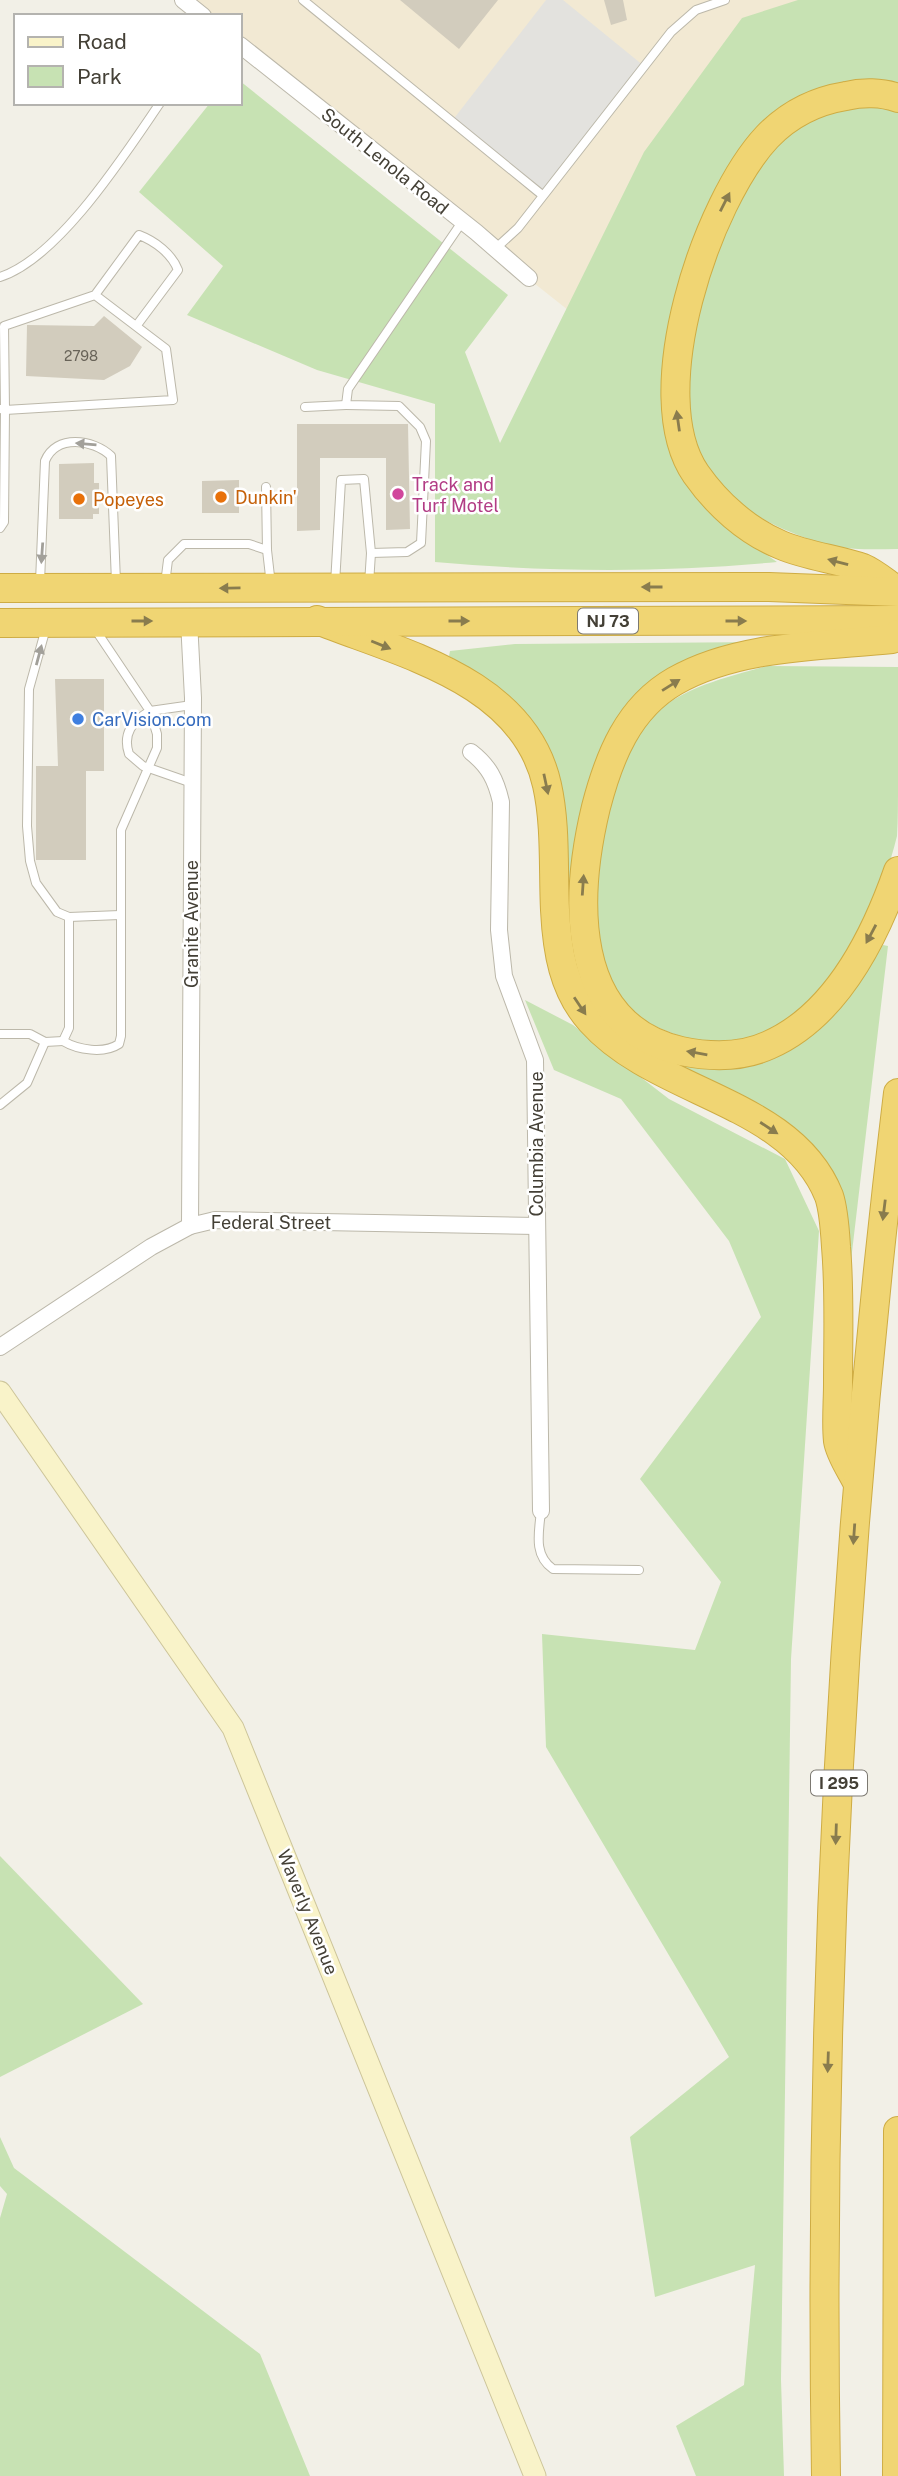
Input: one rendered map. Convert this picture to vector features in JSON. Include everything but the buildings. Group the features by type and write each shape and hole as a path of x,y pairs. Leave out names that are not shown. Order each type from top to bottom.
{"highway":[{"path":"898,98 858,93 824,100 792,115 768,137 751,158 722,206 701,255 682,335 677,374 677,410 680,432 695,472 716,499 746,525 781,545 865,569 898,592"},
{"name":"NJ 73","path":"0,588 769,587 898,592"},
{"path":"317,620 443,670 477,688 503,708 524,733 540,759 548,786 559,955 569,989 579,1004 617,1048 655,1071 763,1123 792,1144 813,1165 830,1200 835,1235 838,1275 838,1443 857,1483"},
{"name":"NJ 73","path":"0,623 898,620"},
{"path":"898,634 892,639 772,651 733,660 676,681 650,699 627,725 611,757 590,831 581,905 588,959 611,1005 646,1036 675,1049 706,1056 754,1050 782,1038 807,1020 832,996 870,938 898,871"},
{"name":"I 295","path":"826,2476 824,2236 831,1945 857,1483 875,1287 898,1093"},
{"path":"897,2476 898,2131"}],"street":[{"path":"183,0 200,14"},
{"name":"South Lenola Road","path":"242,48 529,278"},
{"name":"Granite Avenue","path":"189,621 192,705 190,1226"},
{"name":"Columbia Avenue","path":"471,752 485,764 493,776 501,803 499,930 504,976 535,1060 541,1511"},
{"name":"Federal Street","path":"0,1347 151,1247 190,1226 215,1220 536,1226"},
{"name":"Waverly Avenue","path":"0,1392 233,1728 535,2476"}],"lane":[{"path":"303,0 541,194"},
{"path":"495,249 517,228 541,194 671,32 696,10 725,0"},
{"path":"0,277 15,272 43,253 111,172 159,105"},
{"path":"346,405 348,389 462,222"},
{"path":"0,528 4,522 4,326 95,295 139,235 174,260 178,270 138,325"},
{"path":"2,410 173,400 166,349 138,325 95,295"},
{"path":"305,407 399,406 420,426 426,441 421,543 407,552 371,553"},
{"path":"40,588 45,461 49,451 57,444 92,442 111,456 116,587"},
{"path":"335,587 341,480 364,479 371,553 369,587"},
{"path":"266,487 267,550 272,587"},
{"path":"164,588 168,560 184,544 249,544 267,550"},
{"path":"48,621 29,689 27,827 30,861 36,883 57,912 69,917 120,915"},
{"path":"0,1034 30,1034 45,1042 63,1041 77,1049 112,1048 119,1044 121,830 126,813 149,769 158,741 150,711 89,621"},
{"path":"192,705 150,711 139,717 127,736 129,754 149,769 192,783"},
{"path":"63,1041 69,1028 69,917"},
{"path":"0,1105 27,1083 45,1042"},
{"path":"541,1511 538,1547 543,1562 553,1569 639,1570"}],"shaded area":[{"path":"177,0 898,0 898,12 597,333 242,52 242,14 194,14"},
{"path":"546,0 563,0 644,66 541,194 452,121"}],"green space":[{"path":"798,0 898,0 898,88 819,90 712,202 672,453 740,536 777,562 606,570 435,562 435,404 317,370 187,315 223,266 139,192 208,105 242,105 242,83 508,295 465,352 500,443 644,152 742,18"},
{"path":"850,106 884,107 898,112 898,549 851,549 829,545 791,532 753,513 722,490 712,477 690,428 687,394 690,354 698,311 729,223 749,184 772,151 796,127 815,117"},
{"path":"764,642 683,666 593,776 597,1004 733,1065 883,945 888,946 850,1269 835,1183 646,1055 601,1019 570,960 561,808 482,678 449,656 450,651 515,644"},
{"path":"767,666 898,667 897,836 870,911 849,951 824,987 794,1016 759,1037 721,1044 680,1036 661,1029 644,1020 627,1005 608,975 599,952 595,932 596,880 600,850 615,789 625,761 652,717 691,691"},
{"path":"525,1000 573,1025 669,1099 785,1159 819,1231 791,1659 781,2380 784,2476 696,2476 676,2426 744,2385 755,2265 655,2297 630,2137 729,2057 546,1747 542,1634 695,1650 721,1582 640,1479 761,1317 729,1241 621,1099 554,1070"},
{"path":"0,1856 143,2004 0,2077"},
{"path":"0,2137 14,2168 260,2354 310,2476 0,2476 0,2218 7,2194 0,2186"}],"place":[{"name":"Track and Turf Motel","path":"398,494"},
{"name":"Dunkin'","path":"221,497"},
{"name":"Popeyes","path":"79,499"},
{"name":"CarVision.com","path":"78,719"}]}
